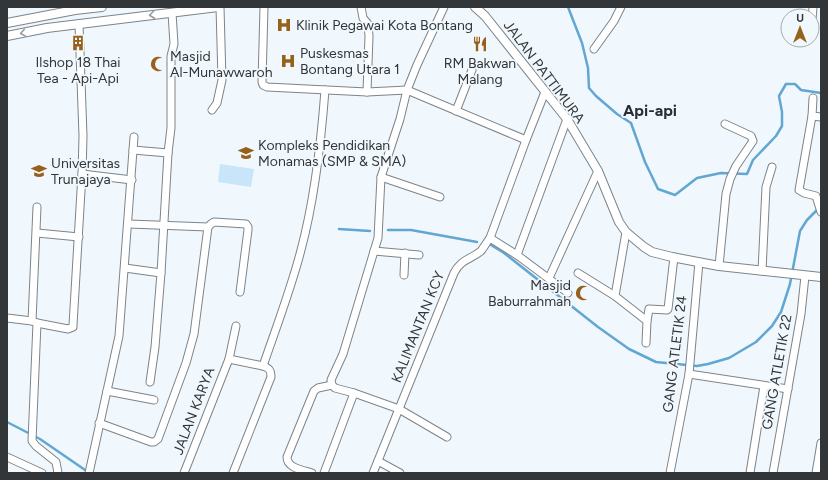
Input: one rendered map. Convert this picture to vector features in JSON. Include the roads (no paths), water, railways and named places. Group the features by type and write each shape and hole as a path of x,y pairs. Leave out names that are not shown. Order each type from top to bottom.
{"street":[{"path":"7,23 74,8 102,7"},
{"path":"7,36 79,24 219,7 222,80 217,103 212,110"},
{"path":"264,7 263,85 267,87 367,92 407,90 526,140"},
{"path":"361,7 363,18 368,24 370,36 367,92"},
{"path":"444,7 407,90 400,119 381,177 378,238 343,354 331,380 332,385 335,388 399,409 447,437"},
{"name":"JALAN PATTIMURA","path":"475,7 485,16 567,119 598,171 619,222 626,232 644,247 652,252 674,258 719,266 821,277"},
{"path":"594,50 614,21 621,7"},
{"path":"150,382 155,347 171,128 171,53 174,44 172,13"},
{"path":"7,318 68,329 73,327 82,174 83,120 79,24"},
{"path":"456,111 472,70"},
{"path":"263,366 297,265 306,231 322,124 324,90"},
{"name":"KALIMANTAN KCY","path":"373,473 454,272 462,261 482,250 490,238 545,92"},
{"path":"813,98 812,116 799,190 816,196 820,209"},
{"path":"812,116 821,117"},
{"path":"517,255 567,119"},
{"path":"719,266 726,194 730,179 736,166 753,141 753,138 725,124"},
{"path":"90,471 99,423 119,336 129,224 134,137"},
{"path":"133,150 168,153"},
{"path":"762,270 766,186 772,167"},
{"path":"549,278 598,171"},
{"path":"82,174 132,180"},
{"path":"381,177 440,197"},
{"path":"37,207 32,441 56,462 58,473"},
{"path":"129,224 165,224 208,227 210,224 220,222 243,223 248,227 240,292"},
{"path":"99,423 151,442 158,439 186,363 194,334 208,227"},
{"path":"615,296 626,232"},
{"path":"37,233 79,237"},
{"path":"490,238 517,255 568,293"},
{"path":"374,251 419,255"},
{"path":"404,275 405,253"},
{"path":"646,343 649,309 668,309 674,258"},
{"name":"GANG ATLETIK 24","path":"670,473 689,369 692,323 699,262"},
{"path":"125,268 161,273"},
{"path":"578,273 615,296 647,322"},
{"name":"GANG ATLETIK 22","path":"773,473 801,314 797,275"},
{"name":"JALAN KARYA","path":"184,473 229,359 236,326"},
{"path":"229,359 263,366 271,371 271,376 233,473"},
{"path":"689,369 764,386 788,389"},
{"path":"312,473 289,465 287,457 314,391 318,388 332,385"},
{"path":"750,473 764,386"},
{"path":"107,391 154,400"},
{"path":"324,473 354,393"},
{"path":"816,473 821,443"},
{"path":"7,457 42,473"},
{"path":"378,461 400,473"}],"waterway":[{"path":"568,7 582,43 588,68 589,88 617,114 631,123 645,162 658,189 675,195 697,178 721,173 747,174 753,160 776,136 782,126 782,112 779,96 786,84 795,84 801,90 821,93"},
{"path":"491,245 504,253 598,327 629,349 656,362 697,366 729,358 756,342 772,326 781,312 790,284 800,231 807,220 818,209"},
{"path":"339,229 370,231"},
{"path":"388,230 411,230 477,242"},
{"path":"7,422 40,439 88,472"}],"place":[{"name":"Klinik Pegawai Kota Bontang","path":"284,25"},
{"name":"Ilshop 18 Thai Tea - Api-Api","path":"78,43"},
{"name":"RM Bakwan Malang","path":"480,44"},
{"name":"Puskesmas Bontang Utara 1","path":"288,61"},
{"name":"Masjid Al-Munawwaroh","path":"158,64"},
{"name":"Kompleks Pendidikan Monamas (SMP & SMA)","path":"246,153"},
{"name":"Universitas Trunajaya","path":"39,171"},
{"name":"Masjid Baburrahmah","path":"583,293"}],"district":[{"name":"Api-api","path":"650,110"}]}
